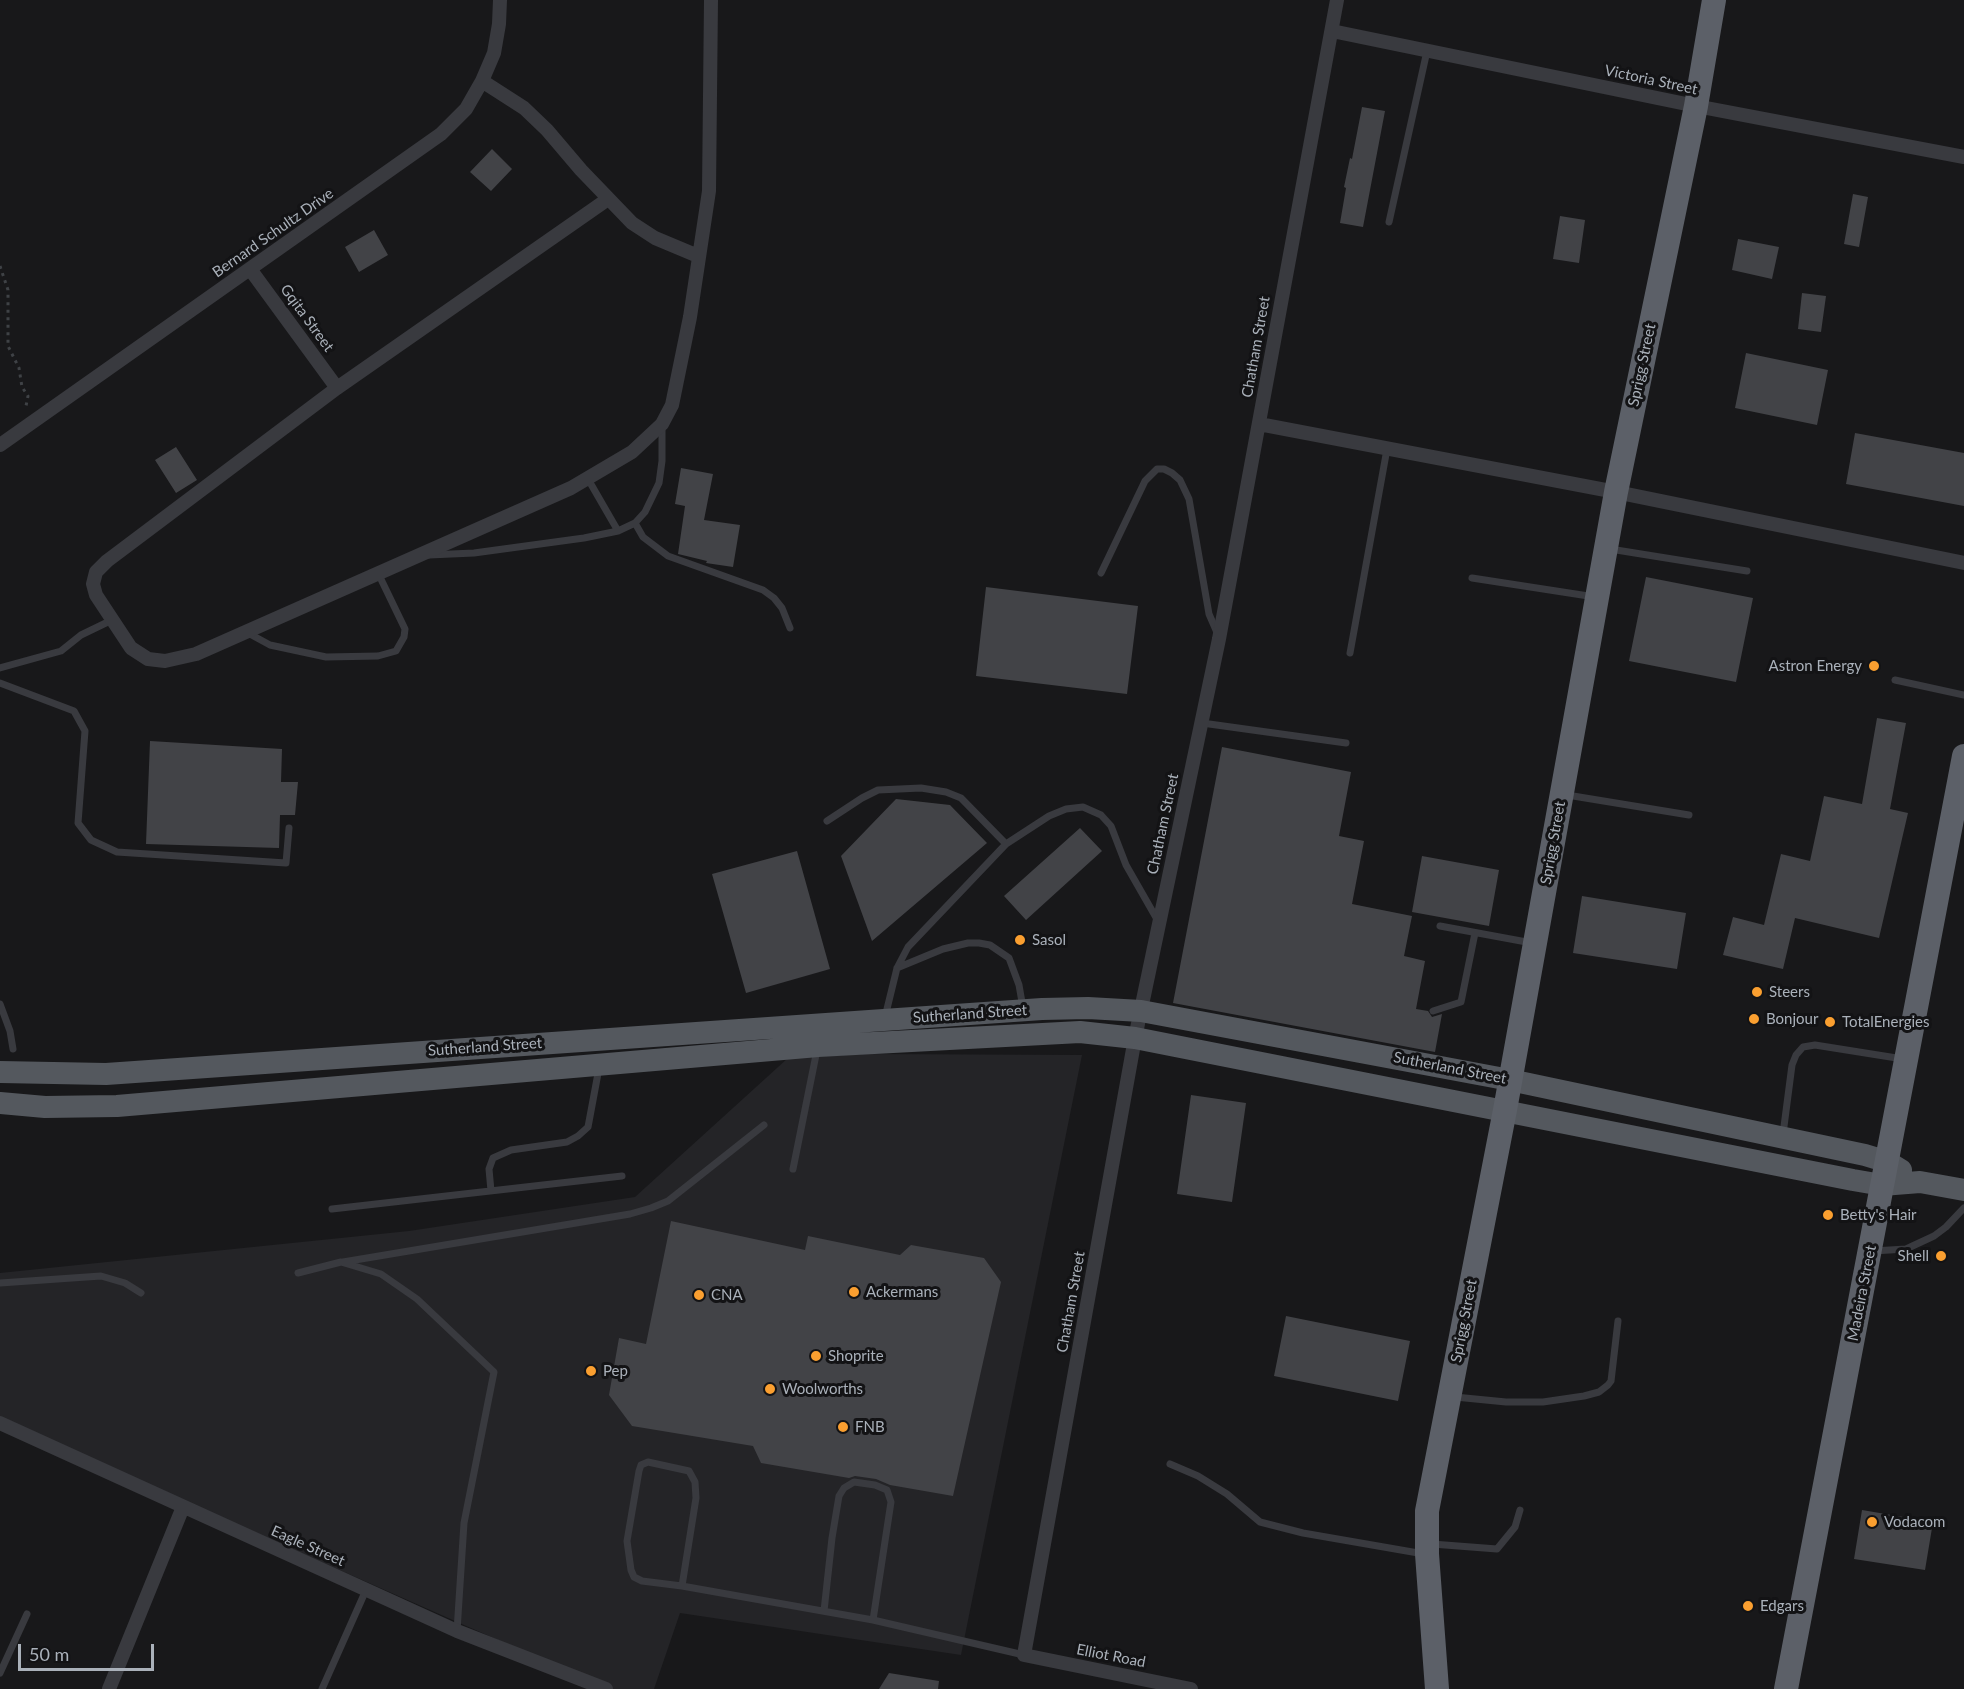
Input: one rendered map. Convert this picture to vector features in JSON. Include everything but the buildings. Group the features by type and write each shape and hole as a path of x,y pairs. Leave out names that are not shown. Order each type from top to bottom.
{"highway":[{"name":"Sprigg Street","path":"1437,1689 1426,1549 1427,1511 1510,1080 1616,492 1696,106 1714,0"},
{"name":"Madeira Street","path":"1786,1689 1964,756"}],"main road":[{"name":"Sutherland Street","path":"0,1103 45,1107 117,1106 600,1066 820,1035 884,1020 1088,1008 1141,1011 1510,1080 1783,1137 1885,1173 1964,1190"},
{"name":"Sutherland Street","path":"0,1072 106,1074 820,1035 880,1043 1080,1032 1135,1038 1504,1110 1885,1173"}],"street":[{"name":"Bernard Schultz Drive","path":"0,445 441,134 466,109 482,81 494,53 500,0"},
{"path":"608,200 337,388 130,542 96,572 93,584 96,595 131,648 148,659 165,661 196,654 571,488 632,452 662,424 672,405 690,317 709,191 711,0"},
{"name":"Chatham Street","path":"1024,1655 1135,1038 1219,639 1337,0"},
{"name":"Victoria Street","path":"1332,32 1696,106 1964,157"},
{"path":"482,81 524,108 547,130 632,224 655,238 698,256"},
{"name":"Gqita Street","path":"250,269 337,388"},
{"path":"1259,424 1616,492 1964,563"},
{"name":"Eagle Street","path":"0,1423 457,1630 606,1689"},
{"path":"109,1689 183,1507"},
{"name":"Elliot Road","path":"1024,1655 1191,1689"}],"lane":[{"path":"1389,222 1427,51"},
{"path":"419,555 465,554 584,538 618,531 635,524 645,512 659,483 662,462 662,424"},
{"path":"1350,653 1387,449"},
{"path":"1101,573 1145,480 1157,469 1164,469 1172,473 1180,480 1189,499 1209,614 1219,639"},
{"path":"588,478 618,531"},
{"path":"635,524 643,537 668,556 763,590 782,608 790,628"},
{"path":"1606,549 1747,571"},
{"path":"245,631 270,645 326,657 378,656 396,651 404,637 405,629 378,573"},
{"path":"1472,578 1597,597"},
{"path":"0,668 61,651 81,634 112,620"},
{"path":"1895,680 1964,695"},
{"path":"0,682 74,711 85,731 78,823 92,840 117,852 286,863 289,828"},
{"path":"1202,723 1346,742"},
{"path":"827,821 878,790 921,788 946,792 961,798 1006,844"},
{"path":"1562,794 1689,815"},
{"path":"880,1043 897,968 908,947 1006,844 1049,816 1065,809 1083,807 1101,814 1111,826 1126,866 1159,923"},
{"path":"1440,926 1535,943"},
{"path":"1433,1011 1461,1002 1475,933"},
{"path":"897,968 943,949 979,943 990,945 1009,958 1019,985 1023,1011"},
{"path":"0,1004 10,1031 13,1049"},
{"path":"793,1169 820,1035"},
{"path":"1783,1137 1792,1065 1796,1055 1803,1047 1815,1046 1906,1059"},
{"path":"491,1191 489,1169 493,1158 512,1150 567,1142 588,1127 600,1066"},
{"path":"298,1273 341,1262 630,1214 651,1208 668,1201 764,1125"},
{"path":"332,1209 622,1176"},
{"path":"1870,1251 1895,1251 1917,1244 1946,1227 1964,1208"},
{"path":"341,1262 381,1274 399,1286 417,1299 494,1372 464,1523 457,1630"},
{"path":"0,1283 101,1276 125,1283 141,1293"},
{"path":"1449,1396 1506,1402 1543,1402 1577,1398 1599,1392 1611,1381 1618,1321"},
{"path":"682,1586 696,1498 695,1482 689,1471 648,1462 641,1465 627,1541 634,1577 642,1581 873,1620 1024,1655"},
{"path":"1170,1464 1227,1494 1260,1522 1303,1533 1426,1549 1497,1550 1515,1527 1520,1510"},
{"path":"824,1611 839,1496 844,1488 854,1482 875,1485 887,1490 891,1502 873,1620"},
{"path":"321,1689 366,1590"},
{"path":"0,1673 27,1614"}],"path":[{"path":"0,266 8,290 8,346 19,368 22,387 28,396 24,414"}],"shaded area":[{"path":"863,1054 1082,1055 961,1655 680,1613 654,1689 609,1689 0,1420 0,1273 409,1231 635,1197 788,1058"}],"place":[{"name":"Astron Energy","path":"1874,666"},
{"name":"Sasol","path":"1020,940"},
{"name":"Steers","path":"1757,992"},
{"name":"Bonjour","path":"1754,1019"},
{"name":"TotalEnergies","path":"1830,1022"},
{"name":"Betty's Hair","path":"1828,1215"},
{"name":"Shell","path":"1941,1256"},
{"name":"Ackermans","path":"854,1292"},
{"name":"CNA","path":"699,1295"},
{"name":"Shoprite","path":"816,1356"},
{"name":"Pep","path":"591,1371"},
{"name":"Woolworths","path":"770,1389"},
{"name":"FNB","path":"843,1427"},
{"name":"Vodacom","path":"1872,1522"},
{"name":"Edgars","path":"1748,1606"}]}
